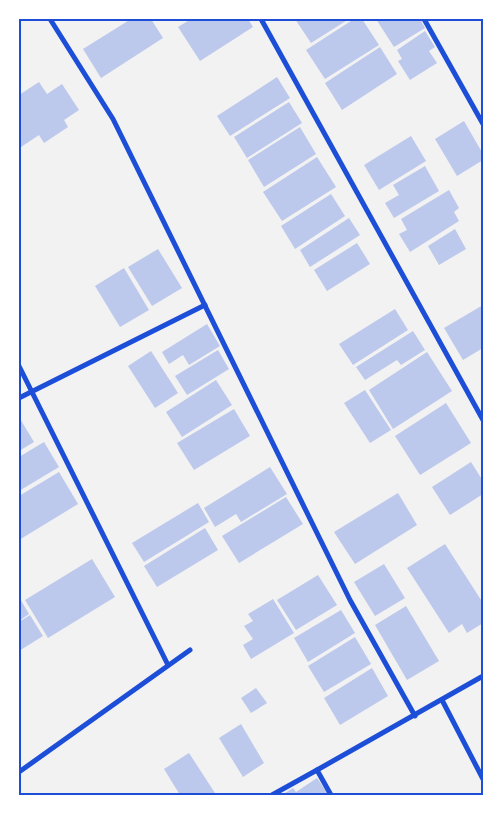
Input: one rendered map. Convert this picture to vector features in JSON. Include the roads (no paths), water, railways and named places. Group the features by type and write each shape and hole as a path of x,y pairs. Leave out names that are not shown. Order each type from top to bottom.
{"street":[{"path":"50,19 112,119 350,600 415,716"},
{"path":"261,19 483,420"},
{"path":"424,19 483,124"},
{"path":"19,398 204,305"},
{"path":"19,366 168,665"},
{"path":"19,772 190,650"},
{"path":"272,795 483,676"},
{"path":"442,700 483,778"},
{"path":"317,770 331,795"}]}
